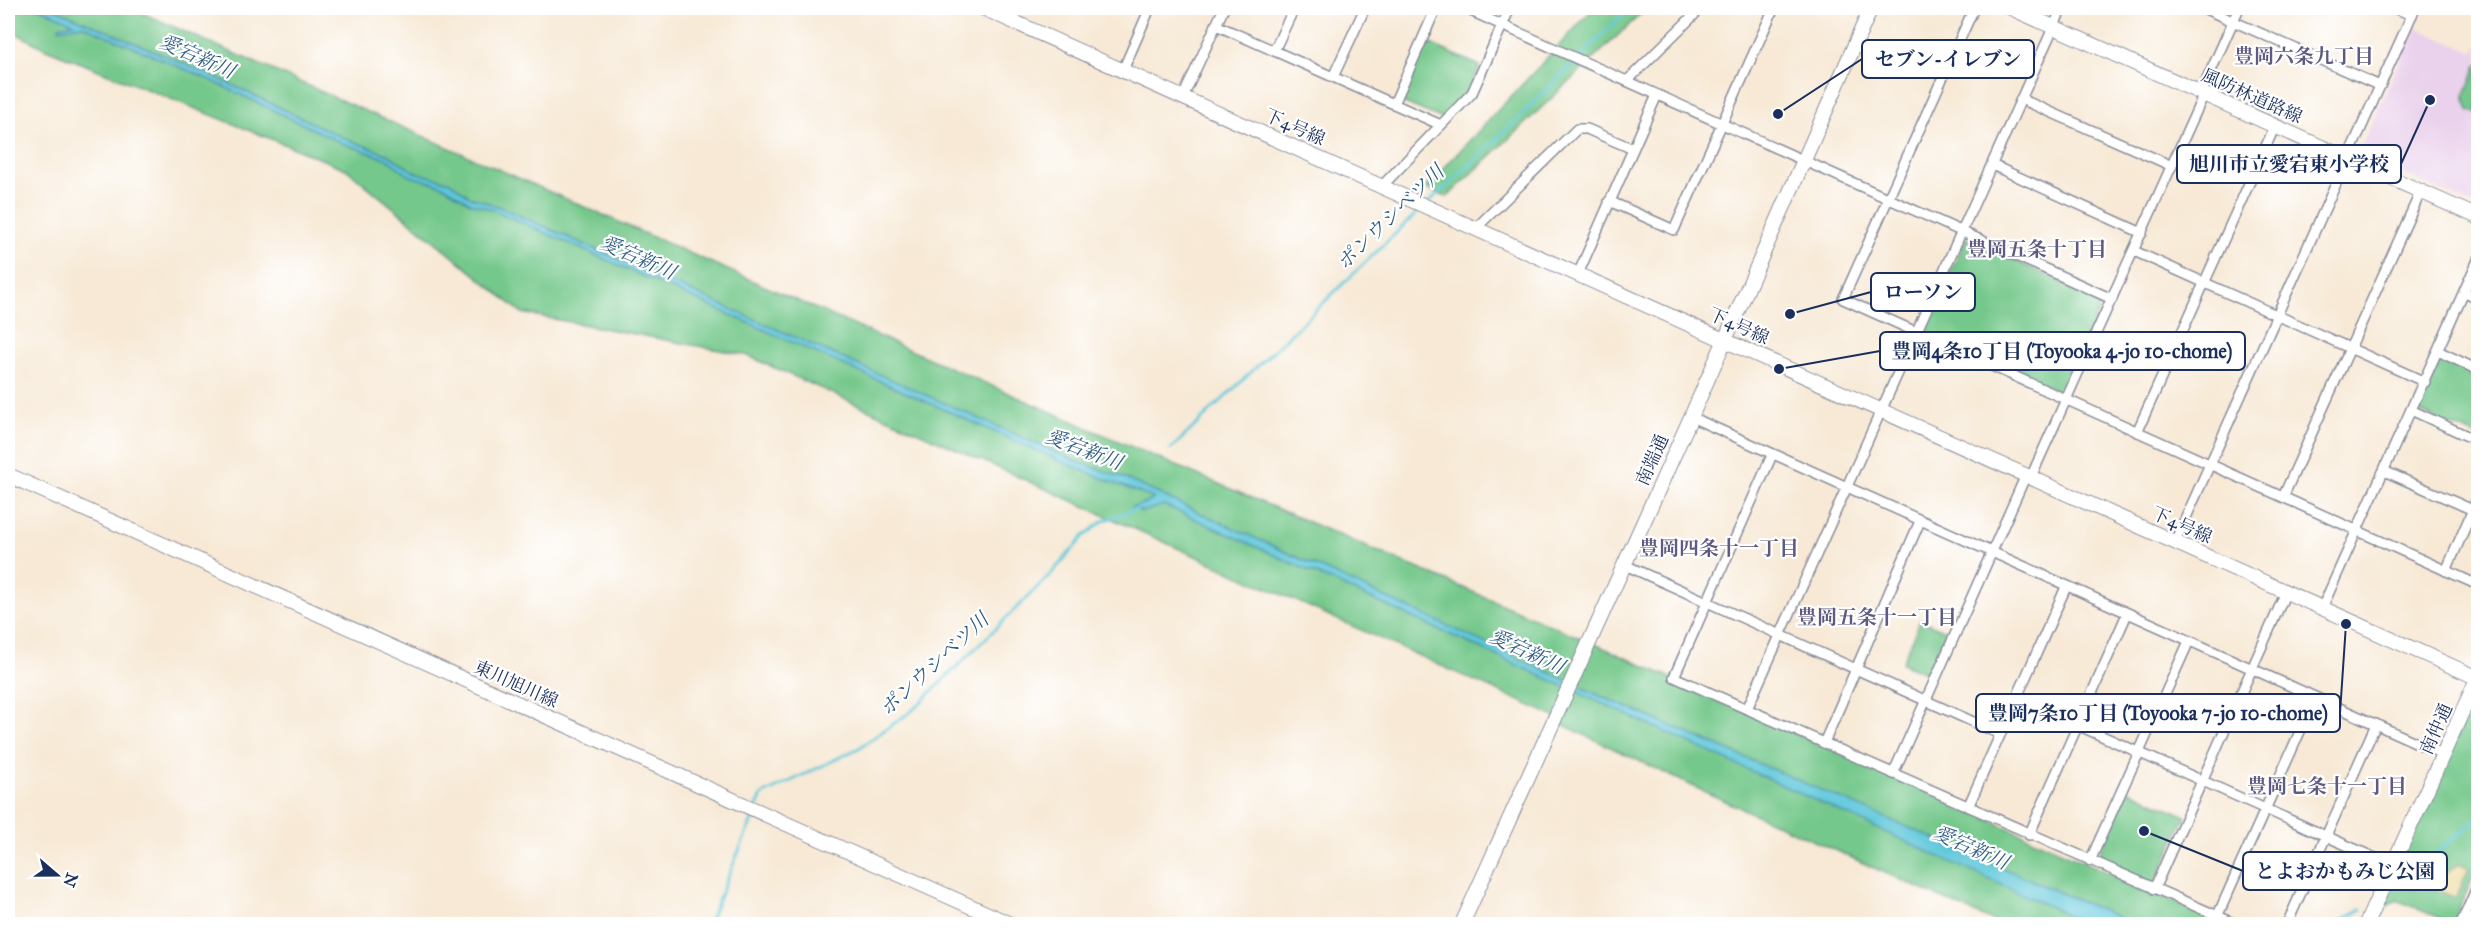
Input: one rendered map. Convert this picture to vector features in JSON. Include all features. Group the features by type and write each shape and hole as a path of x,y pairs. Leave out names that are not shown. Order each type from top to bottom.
{"street":[{"name":"下4号線","path":"983,8 2478,678"},
{"path":"1123,70 1150,8"},
{"path":"1183,97 1224,8"},
{"path":"1274,51 1294,8"},
{"path":"1333,77 1365,8"},
{"path":"1394,104 1436,8"},
{"path":"1464,8 2112,299"},
{"path":"1382,186 1472,93 1510,8"},
{"path":"1627,81 1701,8"},
{"path":"1609,201 1674,230 1772,8"},
{"name":"南端通","path":"1462,924 1625,565 1871,8"},
{"path":"1974,8 1843,300 2478,585"},
{"name":"風防林道路線","path":"2011,8 2478,217"},
{"path":"1747,709 2062,8"},
{"path":"2203,8 2380,86"},
{"path":"1893,774 1992,552 2067,400 2172,166 2239,8"},
{"path":"2175,542 2413,11 2394,8"},
{"path":"1216,25 1441,125"},
{"path":"1578,274 1657,95"},
{"path":"2021,99 2172,166"},
{"path":"2137,432 2275,126"},
{"path":"1476,228 1577,129 1587,129 1633,150"},
{"path":"1992,165 2142,233"},
{"path":"2283,497 2421,191"},
{"path":"2134,251 2424,382"},
{"path":"2322,608 2478,260"},
{"path":"2464,292 2478,298"},
{"path":"2438,351 2478,370"},
{"path":"2411,411 2478,441"},
{"path":"1691,417 2444,755"},
{"path":"1772,455 1674,677 2029,835 2236,924"},
{"path":"2384,471 2473,510"},
{"name":"東川旭川線","path":"8,475 1011,924"},
{"path":"2446,570 2478,498"},
{"path":"1824,743 1920,521"},
{"path":"1625,565 2000,734"},
{"path":"1968,807 2066,587"},
{"path":"2154,889 2286,592"},
{"path":"2029,835 2127,614"},
{"path":"2090,861 2189,641"},
{"name":"南仲通","path":"2366,924 2478,678"},
{"path":"2017,698 2393,866"},
{"path":"2217,917 2315,698"},
{"path":"2287,924 2376,724"},
{"path":"2478,885 2463,920 2478,921"}],"shaded area":[{"path":"2415,27 2474,53 2478,44 2478,207 2364,156 2361,147"}],"green space":[{"path":"8,8 131,8 1104,435 1595,644 2224,924 1999,924 1703,791 1559,723 1553,716 746,355 522,313 346,169 46,49 8,29"},
{"path":"1594,8 1647,8 1447,197 1425,188"},
{"path":"1426,42 1480,66 1470,90 1443,119 1400,101"},
{"path":"2478,64 2478,114 2469,110 2464,96"},
{"path":"1966,238 2103,301 2061,392 1923,332"},
{"path":"2441,357 2478,374 2478,437 2418,411"},
{"path":"1920,620 1946,631 1928,674 1902,663"},
{"path":"2478,689 2478,865 2453,924 2397,900 2376,913"},
{"path":"2128,790 2186,816 2155,884 2098,861"}],"sand":[{"path":"2459,863 2469,868 2456,898 2430,887"}],"water":[{"path":"39,8 53,8 213,76 344,138 389,155 415,172 450,182 471,197 500,207 1078,462 1122,477 1601,696 2134,924 2088,924 1164,505 1142,512 1132,507 1151,501 1153,498 1076,468 491,209 470,203 444,186 410,176 387,159 342,143 210,80 82,25 60,29 59,26 74,23"}],"waterway":[{"path":"8,31 18,8"},
{"name":"ポンウシベツ川","path":"1428,203 1630,8"},
{"name":"ポンウシベツ川","path":"1171,449 1421,209"},
{"name":"ポンウシベツ川","path":"757,807 762,795 859,748 913,710 1051,574 1084,536 1103,521 1138,508"},
{"name":"ポンウシベツ川","path":"708,924 755,813"},
{"path":"2393,887 2478,819"},
{"path":"2337,924 2362,909"}],"place":[{"name":"旭川市立愛宕東小学校","path":"2430,100"},
{"name":"セブン-イレブン","path":"1778,114"},
{"name":"ローソン","path":"1790,314"},
{"name":"豊岡4条10丁目 (Toyooka 4-jo 10-chome)","path":"1779,369"},
{"name":"豊岡7条10丁目 (Toyooka 7-jo 10-chome)","path":"2346,624"},
{"name":"とよおかもみじ公園","path":"2144,831"}],"district":[{"name":"豊岡六条九丁目","path":"2304,56"},
{"name":"豊岡五条十丁目","path":"2037,249"},
{"name":"豊岡四条十一丁目","path":"1719,548"},
{"name":"豊岡五条十一丁目","path":"1877,617"},
{"name":"豊岡七条十一丁目","path":"2327,786"}],"water label":[{"name":"愛宕新川","path":"197,56"},
{"name":"愛宕新川","path":"638,257"},
{"name":"愛宕新川","path":"1084,449"},
{"name":"愛宕新川","path":"1527,651"},
{"name":"愛宕新川","path":"1971,847"}]}
